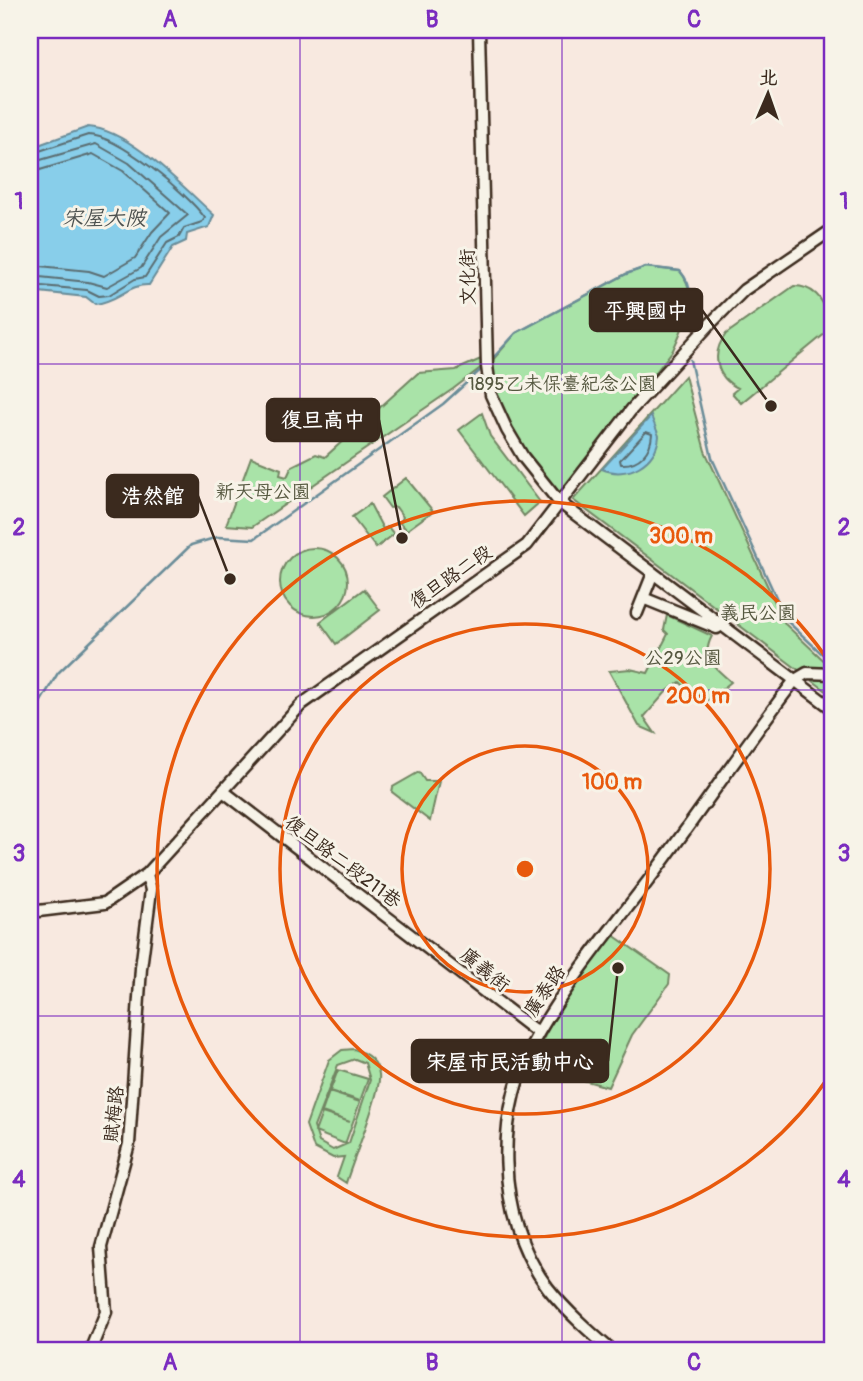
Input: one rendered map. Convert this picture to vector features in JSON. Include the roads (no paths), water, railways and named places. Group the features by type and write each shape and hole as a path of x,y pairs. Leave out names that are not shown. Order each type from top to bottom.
{"street":[{"name":"文化街","path":"479,30 487,364 491,395 523,457 559,502"},
{"name":"復旦路二段","path":"30,912 105,903 147,874 302,704 527,545 632,409 744,290 833,229"},
{"path":"559,502 833,709"},
{"path":"637,613 653,573"},
{"path":"643,598 730,633"},
{"path":"795,680 807,673 833,674"},
{"name":"廣泰路","path":"612,1351 579,1322 547,1286 523,1242 510,1204 507,1136 517,1077 538,1033 590,956 795,680"},
{"name":"復旦路二段211巷","path":"223,791 444,959"},
{"name":"賦梅路","path":"90,1351 106,1312 101,1247 129,1144 141,968 151,890 147,874"},
{"name":"廣義街","path":"444,959 538,1033"}],"water":[{"name":"宋屋大陂","path":"88,127 104,130 138,149 214,215 209,227 187,234 186,241 173,247 149,285 136,287 111,300 95,304 86,297 30,291 30,148"},
{"path":"651,416 659,436 657,446 647,461 630,471 612,472 602,469"}],"waterway":[{"path":"492,359 516,333 626,274 646,267 680,271 685,278 690,298 683,327"},
{"path":"690,360 712,458 787,621 833,664"},
{"path":"30,736 35,711 58,673 191,545 218,537 254,539 443,404 485,366"}],"place":[{"name":"平興國中","path":"771,406"},
{"name":"復旦高中","path":"402,538"},
{"name":"浩然館","path":"230,579"},
{"name":"宋屋市民活動中心","path":"618,968"}],"park label":[{"name":"1895乙未保臺紀念公園","path":"562,384"},
{"name":"新天母公園","path":"263,492"},
{"name":"義民公園","path":"758,613"},
{"name":"公29公園","path":"683,658"}]}
